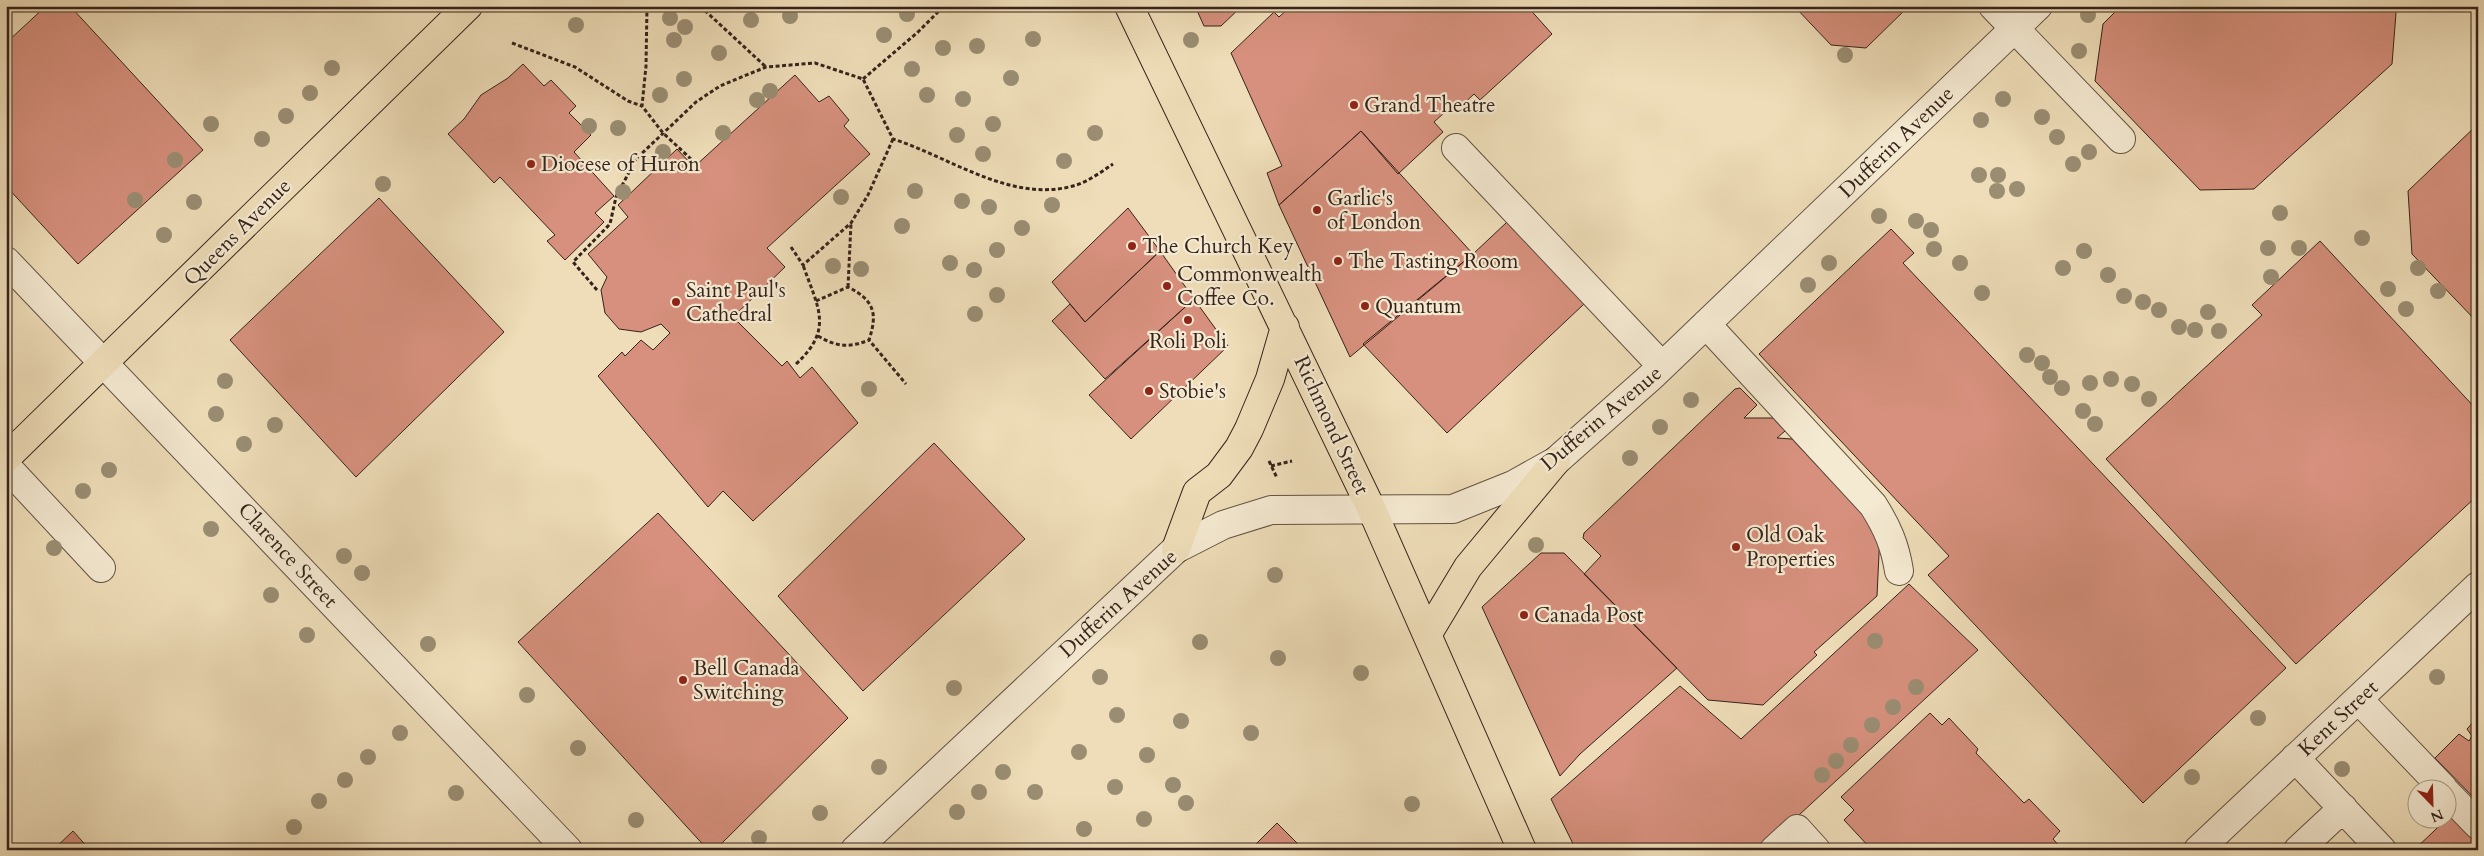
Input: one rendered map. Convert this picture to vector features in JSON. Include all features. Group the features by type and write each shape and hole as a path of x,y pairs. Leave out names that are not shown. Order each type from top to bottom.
{"main road":[{"name":"Queens Avenue","path":"6,458 468,6"},
{"name":"Richmond Street","path":"1129,6 1372,510 1522,850"},
{"path":"1176,549 1197,492 1219,476 1239,448 1249,429 1270,379 1285,327"},
{"path":"1427,635 1468,567 1556,461"}],"street":[{"path":"1993,6 2122,139"},
{"name":"Dufferin Avenue","path":"855,850 1176,549 1223,525 1271,510 1453,509 1513,485 1556,461 1662,366 2038,6"},
{"path":"1456,148 1662,366"},
{"name":"Clarence Street","path":"6,261 54,313 105,362 568,850"},
{"path":"1706,324 1873,506 1887,528 1896,548 1899,571"},
{"path":"6,466 101,568"},
{"name":"Kent Street","path":"2198,850 2478,586"},
{"path":"2358,699 2433,778"},
{"path":"2295,758 2382,850"},
{"path":"2456,802 2478,825"},
{"path":"2298,850 2343,808"},
{"path":"1774,850 1797,829 1816,850"}],"path":[{"path":"642,106 646,66 647,6"},
{"path":"700,6 766,68"},
{"path":"863,79 918,32 944,6"},
{"path":"512,43 575,67 628,101 642,106 663,133 691,159"},
{"path":"597,290 573,262 610,224 616,197 636,159 696,102 720,86 766,68 815,63 863,79 893,139 1001,183 1050,190 1073,186 1093,177 1113,164"},
{"path":"803,265 851,223 868,195 893,139"},
{"path":"848,287 851,223"},
{"path":"791,247 803,265 816,302 820,323 818,336 809,352 796,364"},
{"path":"816,302 848,287"},
{"path":"848,287 863,297 872,309 873,325 868,340"},
{"path":"818,336 837,346 845,347 868,340"},
{"path":"868,340 906,384"},
{"path":"1271,466 1292,462"}],"building":[{"path":"46,6 70,6 203,150 78,264 6,186 6,43"},
{"path":"1195,6 1242,6 1221,26 1204,26"},
{"name":"Grand Theatre","path":"1291,6 1527,6 1552,34 1480,100 1474,94 1459,108 1455,103 1434,122 1443,132 1398,174 1361,131 1279,205 1267,173 1282,166 1231,53 1274,12 1279,17"},
{"path":"1794,6 1909,6 1866,48 1831,45"},
{"path":"2121,6 2389,6 2396,13 2392,64 2254,189 2200,190 2095,81 2103,24"},
{"name":"Diocese of Huron","path":"523,64 544,86 551,80 576,106 569,113 591,135 574,152 614,196 595,213 604,222 565,260 547,241 555,235 500,177 494,183 448,134 464,119 481,95 508,78"},
{"name":"Saint Paul's Cathedral","path":"795,75 819,102 829,96 849,120 844,126 870,154 767,248 785,267 733,317 782,366 787,361 800,378 812,367 858,423 753,521 723,491 708,507 598,376 622,352 625,356 641,340 653,350 670,333 661,324 641,332 619,329 605,313 601,290 607,277 588,254 628,217 618,205 677,149 694,167"},
{"path":"2478,124 2478,323 2412,254 2408,191"},
{"path":"1361,131 1473,254 1350,357 1279,205"},
{"path":"379,198 504,332 356,477 230,340"},
{"path":"1128,208 1160,251 1085,322 1052,282"},
{"path":"1507,222 1584,304 1447,433 1363,344 1473,254"},
{"path":"1891,229 1914,253 1903,263 2286,668 2143,803 1928,575 1949,556 1759,354"},
{"path":"2320,241 2478,411 2478,473 2474,477 2478,481 2478,495 2296,664 2106,459 2262,315 2252,305"},
{"path":"1160,251 1194,299 1105,379 1052,321 1070,304 1085,322"},
{"path":"1194,299 1228,346 1131,439 1089,395"},
{"name":"Old Oak Properties","path":"1740,388 1757,405 1744,418 1773,418 1785,431 1777,438 1792,439 1880,533 1877,596 1814,652 1817,655 1763,705 1708,700 1584,574 1601,556 1583,538 1584,533 1735,389"},
{"path":"934,443 1025,539 863,691 778,596"},
{"name":"Bell Canada Switching","path":"658,513 848,718 715,850 708,850 518,642"},
{"path":"1541,553 1564,553 1677,668 1580,754 1560,776 1482,607"},
{"path":"1909,584 1978,650 1761,850 1576,850 1551,799 1680,686 1741,739"},
{"path":"1930,713 1942,725 1949,718 1978,749 1976,753 2024,803 2029,799 2060,831 2053,839 2063,850 1882,850 1877,845 1872,850 1844,820 1854,810 1841,797"},
{"path":"2478,719 2478,802 2435,758 2459,734 2469,741 2472,736 2467,729"},
{"path":"2456,816 2478,840 2478,850 2414,850 2437,828 2456,828"},
{"path":"1277,823 1304,850 1250,850"},
{"path":"73,831 90,850 53,850"}],"place":[{"name":"Grand Theatre","path":"1354,105"},
{"name":"Diocese of Huron","path":"531,164"},
{"name":"Garlic's of London","path":"1317,210"},
{"name":"The Church Key","path":"1132,246"},
{"name":"The Tasting Room","path":"1338,261"},
{"name":"Commonwealth Coffee Co.","path":"1167,286"},
{"name":"Saint Paul's Cathedral","path":"676,302"},
{"name":"Quantum","path":"1365,306"},
{"name":"Roli Poli","path":"1188,320"},
{"name":"Stobie's","path":"1149,391"},
{"name":"Old Oak Properties","path":"1736,547"},
{"name":"Canada Post","path":"1524,615"},
{"name":"Bell Canada Switching","path":"683,680"}]}
